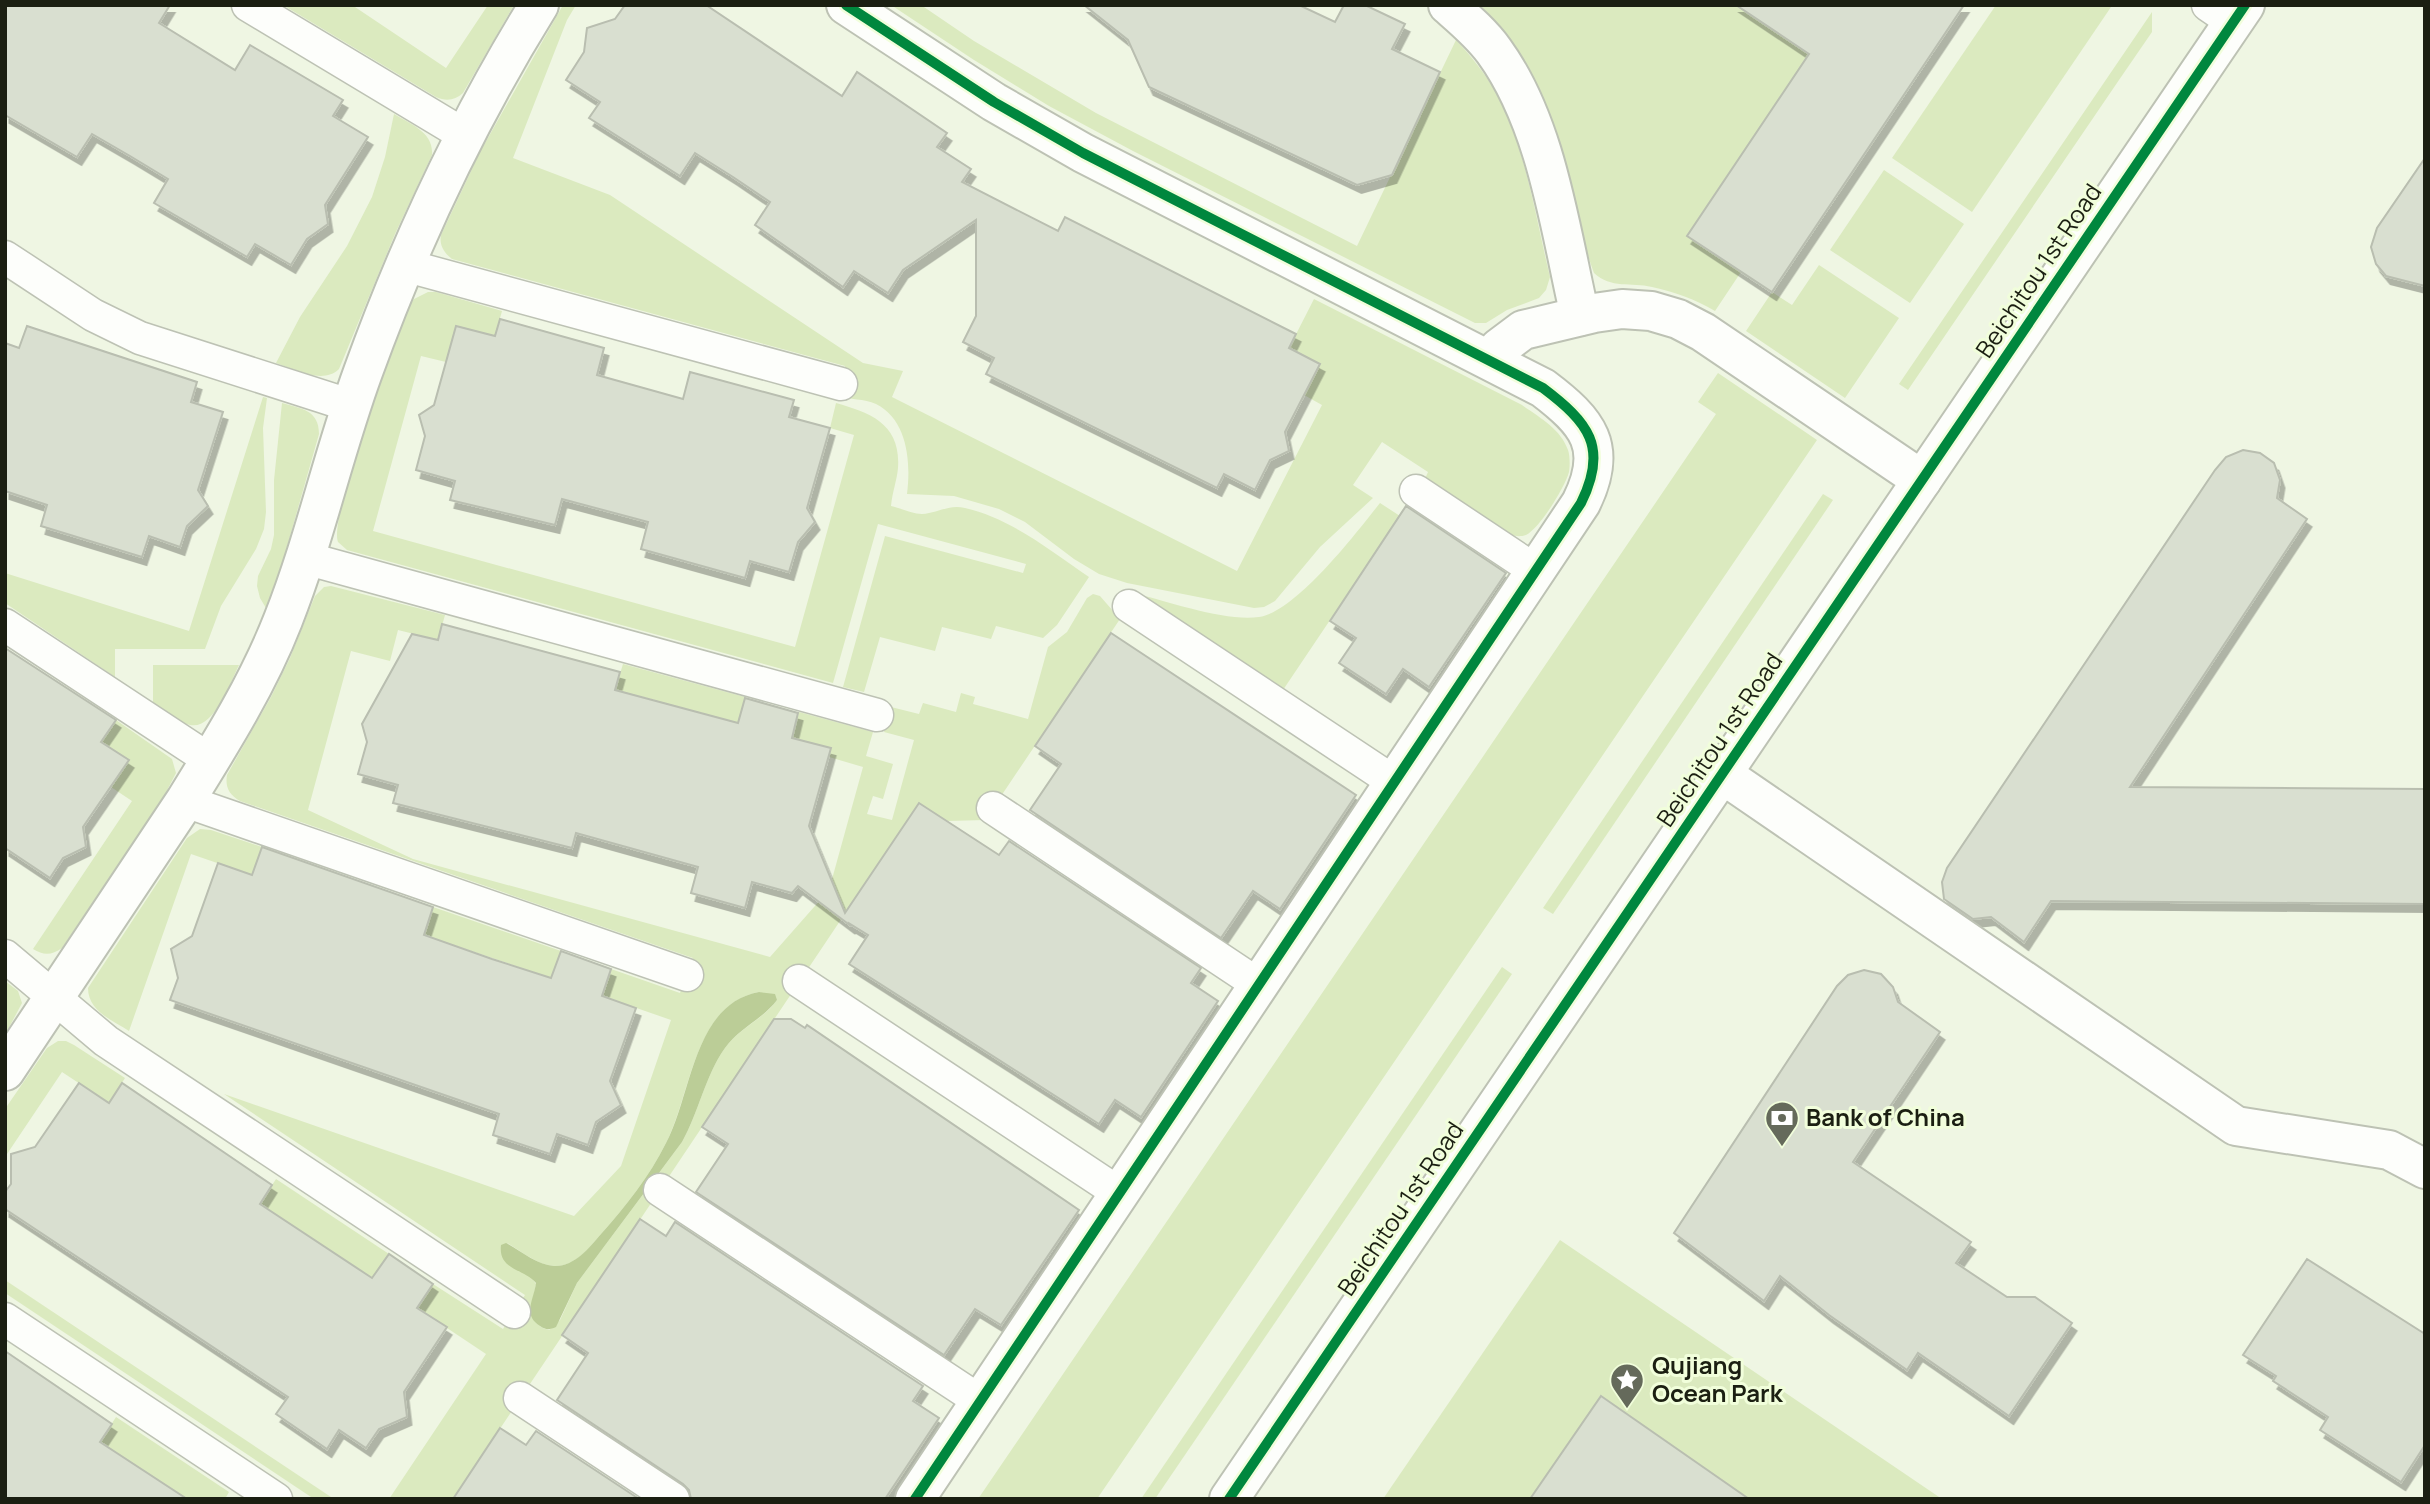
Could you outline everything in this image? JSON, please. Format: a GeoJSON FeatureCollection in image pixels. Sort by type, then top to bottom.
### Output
{"type":"FeatureCollection","features":[{"type":"Feature","properties":{"kind":"street"},"geometry":{"type":"LineString","coordinates":[[5,1072],[185,801],[262,667],[283,621],[305,558],[328,475],[404,265],[466,136],[539,5]]}},
{"type":"Feature","properties":{"kind":"street"},"geometry":{"type":"LineString","coordinates":[[846,5],[984,95],[1083,153],[1543,388],[1580,421],[1591,440],[1595,460],[1592,482],[1581,503],[915,1499]]}},
{"type":"Feature","properties":{"kind":"street"},"geometry":{"type":"LineString","coordinates":[[1448,5],[1493,49],[1525,105],[1546,167],[1580,316]]}},
{"type":"Feature","properties":{"kind":"street","name":"Beichitou 1st Road"},"geometry":{"type":"LineString","coordinates":[[1229,1499],[1922,480],[2229,11]]}},
{"type":"Feature","properties":{"kind":"street"},"geometry":{"type":"LineString","coordinates":[[1491,360],[1499,348],[1523,330],[1622,309],[1651,311],[1678,319],[1703,332],[1922,480]]}},
{"type":"Feature","properties":{"kind":"street"},"geometry":{"type":"LineString","coordinates":[[1722,774],[2236,1126],[2389,1150],[2425,1169]]}},
{"type":"Feature","properties":{"kind":"lane"},"geometry":{"type":"LineString","coordinates":[[248,5],[466,136]]}},
{"type":"Feature","properties":{"kind":"lane"},"geometry":{"type":"LineString","coordinates":[[5,257],[93,315],[139,338],[352,405]]}},
{"type":"Feature","properties":{"kind":"lane"},"geometry":{"type":"LineString","coordinates":[[404,265],[841,384]]}},
{"type":"Feature","properties":{"kind":"lane"},"geometry":{"type":"LineString","coordinates":[[1416,491],[1536,571]]}},
{"type":"Feature","properties":{"kind":"lane"},"geometry":{"type":"LineString","coordinates":[[305,558],[877,715]]}},
{"type":"Feature","properties":{"kind":"lane"},"geometry":{"type":"LineString","coordinates":[[1129,606],[1394,782]]}},
{"type":"Feature","properties":{"kind":"lane"},"geometry":{"type":"LineString","coordinates":[[5,625],[210,760]]}},
{"type":"Feature","properties":{"kind":"lane"},"geometry":{"type":"LineString","coordinates":[[185,801],[687,975]]}},
{"type":"Feature","properties":{"kind":"lane"},"geometry":{"type":"LineString","coordinates":[[993,808],[1259,985]]}},
{"type":"Feature","properties":{"kind":"lane"},"geometry":{"type":"LineString","coordinates":[[5,956],[106,1041],[514,1312]]}},
{"type":"Feature","properties":{"kind":"lane"},"geometry":{"type":"LineString","coordinates":[[799,981],[1119,1193]]}},
{"type":"Feature","properties":{"kind":"lane"},"geometry":{"type":"LineString","coordinates":[[660,1190],[980,1401]]}},
{"type":"Feature","properties":{"kind":"lane"},"geometry":{"type":"LineString","coordinates":[[5,1319],[276,1499]]}},
{"type":"Feature","properties":{"kind":"lane"},"geometry":{"type":"LineString","coordinates":[[520,1398],[673,1499]]}},
{"type":"Feature","properties":{"kind":"shaded area"},"geometry":{"type":"Polygon","coordinates":[[[283,5],[352,5],[446,68],[488,5],[514,5],[463,93],[447,100],[436,97],[283,5]]]}},
{"type":"Feature","properties":{"kind":"shaded area"},"geometry":{"type":"Polygon","coordinates":[[[563,5],[576,5],[567,20],[513,158],[610,195],[863,363],[903,371],[892,397],[1237,571],[1322,405],[1304,395],[1320,364],[1289,348],[1314,299],[1522,405],[1542,419],[1555,430],[1568,450],[1569,472],[1563,487],[1532,531],[1524,536],[1510,535],[1425,479],[1428,472],[1382,442],[1353,485],[1373,498],[1320,547],[1275,601],[1264,607],[1254,608],[1127,583],[1099,574],[1074,559],[1025,522],[999,509],[954,496],[907,494],[907,456],[901,431],[887,411],[876,404],[837,397],[845,366],[452,259],[444,251],[441,235],[480,152],[563,5]]]}},
{"type":"Feature","properties":{"kind":"shaded area"},"geometry":{"type":"Polygon","coordinates":[[[891,5],[921,5],[974,41],[1096,113],[1357,246],[1456,40],[1491,84],[1515,135],[1550,277],[1546,290],[1539,298],[1507,310],[1486,323],[1475,323],[1049,106],[891,5]]]}},
{"type":"Feature","properties":{"kind":"shaded area"},"geometry":{"type":"Polygon","coordinates":[[[1480,5],[1736,5],[1809,54],[1687,235],[1741,272],[1715,311],[1677,294],[1644,286],[1614,283],[1594,273],[1562,153],[1543,100],[1518,51],[1480,5]]]}},
{"type":"Feature","properties":{"kind":"shaded area"},"geometry":{"type":"Polygon","coordinates":[[[1996,5],[2111,7],[1972,212],[1892,158],[1996,5]]]}},
{"type":"Feature","properties":{"kind":"shaded area"},"geometry":{"type":"Polygon","coordinates":[[[2152,12],[2152,32],[1908,390],[1899,384],[2152,12]]]}},
{"type":"Feature","properties":{"kind":"shaded area"},"geometry":{"type":"Polygon","coordinates":[[[394,114],[414,125],[425,135],[432,147],[432,155],[395,234],[339,369],[332,374],[317,376],[276,363],[300,317],[347,246],[372,197],[385,157],[394,114]]]}},
{"type":"Feature","properties":{"kind":"shaded area"},"geometry":{"type":"Polygon","coordinates":[[[1884,170],[1964,224],[1910,303],[1830,250],[1884,170]]]}},
{"type":"Feature","properties":{"kind":"shaded area"},"geometry":{"type":"Polygon","coordinates":[[[1819,265],[1899,318],[1845,398],[1746,331],[1772,292],[1792,305],[1819,265]]]}},
{"type":"Feature","properties":{"kind":"shaded area"},"geometry":{"type":"Polygon","coordinates":[[[428,292],[502,311],[495,336],[456,326],[446,362],[421,356],[373,531],[795,647],[854,435],[830,428],[836,403],[872,416],[889,431],[898,453],[891,506],[918,514],[954,507],[982,513],[1030,536],[1089,577],[1057,625],[1043,638],[996,626],[991,639],[942,627],[935,651],[880,637],[864,692],[843,687],[885,536],[1023,573],[1026,564],[878,524],[833,683],[347,550],[338,542],[338,526],[353,465],[410,304],[428,292]]]}},
{"type":"Feature","properties":{"kind":"shaded area"},"geometry":{"type":"Polygon","coordinates":[[[1718,373],[1817,440],[1097,1499],[978,1499],[1716,414],[1698,402],[1718,373]]]}},
{"type":"Feature","properties":{"kind":"shaded area"},"geometry":{"type":"Polygon","coordinates":[[[263,397],[267,398],[263,428],[266,512],[264,529],[256,549],[221,606],[205,649],[115,649],[115,677],[5,603],[5,573],[189,631],[263,397]]]}},
{"type":"Feature","properties":{"kind":"shaded area"},"geometry":{"type":"Polygon","coordinates":[[[282,403],[313,415],[319,434],[283,561],[266,608],[257,586],[258,576],[271,549],[274,535],[274,480],[282,403]]]}},
{"type":"Feature","properties":{"kind":"shaded area"},"geometry":{"type":"Polygon","coordinates":[[[1823,494],[1833,500],[1553,914],[1543,908],[1823,494]]]}},
{"type":"Feature","properties":{"kind":"shaded area"},"geometry":{"type":"Polygon","coordinates":[[[1380,503],[1400,516],[1283,690],[1137,594],[1231,617],[1259,617],[1274,612],[1325,569],[1380,503]]]}},
{"type":"Feature","properties":{"kind":"shaded area"},"geometry":{"type":"Polygon","coordinates":[[[331,586],[445,615],[438,640],[398,630],[390,661],[351,651],[308,810],[413,859],[770,957],[829,890],[863,767],[829,757],[831,748],[792,738],[799,712],[873,732],[866,756],[893,764],[883,799],[873,796],[867,814],[892,820],[914,740],[884,732],[891,707],[919,714],[923,703],[956,712],[961,693],[975,697],[973,704],[1028,719],[1048,647],[1067,632],[1087,598],[1093,594],[1100,596],[1120,619],[985,820],[947,821],[919,803],[453,1499],[389,1499],[486,1354],[417,1308],[433,1284],[503,1329],[525,1295],[224,1094],[574,1216],[621,1166],[671,1020],[602,996],[611,969],[680,993],[693,958],[240,801],[233,796],[227,787],[227,775],[271,697],[315,596],[324,587],[331,586]],[[759,992],[737,1000],[721,1014],[708,1032],[698,1054],[675,1123],[659,1156],[628,1202],[581,1256],[562,1265],[548,1265],[507,1243],[536,1284],[532,1311],[541,1327],[549,1330],[560,1320],[577,1283],[682,1142],[712,1070],[725,1048],[777,1000],[759,992]]]}},
{"type":"Feature","properties":{"kind":"shaded area"},"geometry":{"type":"Polygon","coordinates":[[[623,664],[745,697],[738,723],[699,712],[695,725],[651,713],[655,700],[615,690],[623,664]]]}},
{"type":"Feature","properties":{"kind":"shaded area"},"geometry":{"type":"Polygon","coordinates":[[[153,665],[239,665],[214,713],[199,725],[190,725],[153,702],[153,665]]]}},
{"type":"Feature","properties":{"kind":"shaded area"},"geometry":{"type":"Polygon","coordinates":[[[116,720],[172,759],[176,773],[162,800],[62,948],[44,954],[33,949],[132,801],[111,787],[128,760],[101,742],[116,720]]]}},
{"type":"Feature","properties":{"kind":"shaded area"},"geometry":{"type":"Polygon","coordinates":[[[200,829],[211,830],[262,847],[252,875],[191,854],[129,1031],[96,1009],[88,988],[187,838],[200,829]]]}},
{"type":"Feature","properties":{"kind":"shaded area"},"geometry":{"type":"Polygon","coordinates":[[[433,907],[561,951],[551,978],[424,935],[433,907]]]}},
{"type":"Feature","properties":{"kind":"shaded area"},"geometry":{"type":"Polygon","coordinates":[[[1502,967],[1512,974],[1155,1499],[1141,1499],[1502,967]]]}},
{"type":"Feature","properties":{"kind":"shaded area"},"geometry":{"type":"Polygon","coordinates":[[[5,981],[18,991],[22,1003],[5,1035],[5,981]]]}},
{"type":"Feature","properties":{"kind":"shaded area"},"geometry":{"type":"Polygon","coordinates":[[[759,992],[775,994],[777,1000],[725,1048],[712,1070],[682,1142],[577,1283],[556,1327],[548,1329],[540,1326],[530,1312],[536,1283],[507,1264],[501,1253],[501,1245],[506,1243],[535,1260],[554,1266],[568,1263],[586,1251],[628,1202],[659,1156],[675,1123],[707,1032],[720,1014],[737,1000],[759,992]]]}},
{"type":"Feature","properties":{"kind":"shaded area"},"geometry":{"type":"Polygon","coordinates":[[[58,1041],[74,1045],[125,1078],[109,1103],[62,1072],[5,1157],[5,1109],[47,1048],[58,1041]]]}},
{"type":"Feature","properties":{"kind":"shaded area"},"geometry":{"type":"Polygon","coordinates":[[[276,1179],[389,1254],[372,1278],[260,1204],[276,1179]]]}},
{"type":"Feature","properties":{"kind":"shaded area","name":"Qujiang Ocean Park"},"geometry":{"type":"Polygon","coordinates":[[[1560,1240],[1942,1499],[1383,1499],[1560,1240]]]}},
{"type":"Feature","properties":{"kind":"shaded area"},"geometry":{"type":"Polygon","coordinates":[[[5,1280],[334,1499],[314,1499],[5,1293],[5,1280]]]}},
{"type":"Feature","properties":{"kind":"shaded area"},"geometry":{"type":"Polygon","coordinates":[[[116,1417],[229,1492],[225,1499],[186,1499],[100,1442],[116,1417]]]}},
{"type":"Feature","properties":{"kind":"building"},"geometry":{"type":"Polygon","coordinates":[[[5,5],[170,5],[159,23],[235,70],[250,45],[343,100],[333,116],[368,137],[325,205],[328,224],[307,239],[291,265],[255,244],[247,257],[154,203],[168,179],[130,156],[92,134],[77,157],[5,115],[5,5]]]}},
{"type":"Feature","properties":{"kind":"building"},"geometry":{"type":"Polygon","coordinates":[[[625,5],[706,5],[842,96],[857,72],[947,133],[937,147],[971,169],[962,182],[1058,231],[1065,217],[1296,334],[1289,348],[1320,364],[1285,432],[1289,451],[1270,460],[1255,490],[1224,474],[1217,488],[986,374],[994,358],[963,342],[976,316],[976,220],[903,270],[888,293],[854,271],[843,287],[755,225],[770,202],[733,177],[695,153],[680,176],[589,118],[600,102],[566,80],[584,52],[587,28],[615,19],[625,5]]]}},
{"type":"Feature","properties":{"kind":"building"},"geometry":{"type":"Polygon","coordinates":[[[1084,5],[1299,5],[1335,22],[1344,5],[1365,5],[1405,24],[1392,49],[1440,72],[1392,175],[1357,185],[1149,87],[1128,40],[1084,5]]]}},
{"type":"Feature","properties":{"kind":"building"},"geometry":{"type":"Polygon","coordinates":[[[1736,5],[1964,5],[1772,292],[1687,236],[1809,54],[1736,5]]]}},
{"type":"Feature","properties":{"kind":"building"},"geometry":{"type":"Polygon","coordinates":[[[2425,158],[2425,286],[2386,276],[2376,264],[2371,247],[2377,228],[2425,158]]]}},
{"type":"Feature","properties":{"kind":"building"},"geometry":{"type":"Polygon","coordinates":[[[500,319],[604,348],[597,375],[683,399],[690,372],[794,400],[789,417],[830,428],[807,508],[815,522],[798,542],[789,572],[750,561],[745,578],[641,549],[648,522],[562,499],[555,525],[450,500],[455,481],[416,470],[425,436],[419,415],[434,405],[456,326],[495,336],[500,319]]]}},
{"type":"Feature","properties":{"kind":"building"},"geometry":{"type":"Polygon","coordinates":[[[27,326],[197,382],[191,402],[223,412],[198,490],[208,506],[187,526],[180,547],[149,536],[142,557],[41,526],[47,505],[5,491],[5,343],[19,348],[27,326]]]}},
{"type":"Feature","properties":{"kind":"building"},"geometry":{"type":"Polygon","coordinates":[[[2243,450],[2260,453],[2274,463],[2280,480],[2277,498],[2307,519],[2130,787],[2425,789],[2425,904],[2051,901],[2024,942],[1991,917],[1973,919],[1944,899],[1942,882],[1947,868],[2215,470],[2226,457],[2243,450]]]}},
{"type":"Feature","properties":{"kind":"building"},"geometry":{"type":"Polygon","coordinates":[[[1406,506],[1506,573],[1429,687],[1403,669],[1386,694],[1339,663],[1356,638],[1330,621],[1406,506]]]}},
{"type":"Feature","properties":{"kind":"building"},"geometry":{"type":"Polygon","coordinates":[[[442,624],[620,672],[615,690],[738,723],[745,698],[798,713],[792,738],[831,748],[809,826],[845,913],[919,803],[999,855],[1009,841],[1201,968],[1191,983],[1218,1001],[1141,1117],[1115,1100],[1099,1124],[849,964],[868,935],[850,924],[851,926],[798,886],[792,893],[752,882],[745,908],[691,893],[698,867],[576,833],[572,848],[393,803],[398,785],[358,774],[367,742],[362,724],[412,634],[438,640],[442,624]]]}},
{"type":"Feature","properties":{"kind":"building"},"geometry":{"type":"Polygon","coordinates":[[[1111,633],[1356,795],[1280,909],[1253,891],[1221,938],[1030,810],[1061,764],[1035,746],[1111,633]]]}},
{"type":"Feature","properties":{"kind":"building"},"geometry":{"type":"Polygon","coordinates":[[[5,648],[116,720],[101,742],[129,760],[83,827],[86,847],[63,858],[50,878],[5,848],[5,648]]]}},
{"type":"Feature","properties":{"kind":"building"},"geometry":{"type":"Polygon","coordinates":[[[262,847],[433,907],[424,935],[492,959],[551,978],[561,951],[611,969],[602,996],[636,1008],[610,1081],[621,1105],[596,1122],[588,1145],[557,1134],[550,1154],[493,1135],[499,1114],[170,1000],[178,978],[171,949],[192,936],[218,863],[252,875],[262,847]]]}},
{"type":"Feature","properties":{"kind":"building"},"geometry":{"type":"Polygon","coordinates":[[[1864,970],[1881,974],[1893,987],[1898,1002],[1940,1032],[1853,1162],[1971,1242],[1956,1263],[2007,1297],[2035,1297],[2072,1323],[2009,1416],[1918,1353],[1907,1370],[1829,1315],[1780,1276],[1764,1301],[1674,1233],[1837,986],[1848,975],[1864,970]]]}},
{"type":"Feature","properties":{"kind":"building"},"geometry":{"type":"Polygon","coordinates":[[[774,1019],[791,1019],[805,1028],[807,1025],[1079,1210],[1001,1325],[975,1309],[944,1355],[696,1192],[728,1144],[702,1127],[774,1019]]]}},
{"type":"Feature","properties":{"kind":"building"},"geometry":{"type":"Polygon","coordinates":[[[79,1083],[109,1103],[122,1083],[272,1185],[260,1204],[372,1278],[389,1254],[433,1284],[417,1308],[447,1327],[404,1392],[407,1417],[379,1429],[366,1448],[339,1430],[327,1449],[276,1414],[288,1397],[5,1209],[5,1192],[11,1184],[11,1154],[35,1147],[79,1083]]]}},
{"type":"Feature","properties":{"kind":"building"},"geometry":{"type":"Polygon","coordinates":[[[640,1219],[666,1236],[675,1222],[923,1386],[913,1401],[939,1418],[885,1499],[691,1499],[689,1490],[683,1484],[557,1400],[588,1353],[562,1335],[640,1219]]]}},
{"type":"Feature","properties":{"kind":"building"},"geometry":{"type":"Polygon","coordinates":[[[2307,1259],[2425,1334],[2425,1445],[2401,1482],[2320,1430],[2328,1417],[2273,1381],[2276,1376],[2243,1355],[2307,1259]]]}},
{"type":"Feature","properties":{"kind":"building"},"geometry":{"type":"Polygon","coordinates":[[[5,1351],[112,1424],[100,1442],[187,1499],[5,1499],[5,1351]]]}},
{"type":"Feature","properties":{"kind":"building"},"geometry":{"type":"Polygon","coordinates":[[[1601,1396],[1749,1499],[1530,1499],[1601,1396]]]}},
{"type":"Feature","properties":{"kind":"building"},"geometry":{"type":"Polygon","coordinates":[[[500,1428],[526,1445],[536,1431],[639,1499],[453,1499],[500,1428]]]}},
{"type":"Feature","properties":{"kind":"cycle path"},"geometry":{"type":"LineString","coordinates":[[846,5],[994,102],[1083,153],[1543,388],[1572,412],[1589,437],[1593,451],[1593,466],[1581,503],[915,1499]]}},
{"type":"Feature","properties":{"kind":"cycle path"},"geometry":{"type":"LineString","coordinates":[[1229,1499],[2245,5]]}},
{"type":"Feature","properties":{"kind":"place","name":"Bank of China"},"geometry":{"type":"Point","coordinates":[1782,1148]}},
{"type":"Feature","properties":{"kind":"place","name":"Qujiang Ocean Park"},"geometry":{"type":"Point","coordinates":[1627,1410]}}]}
